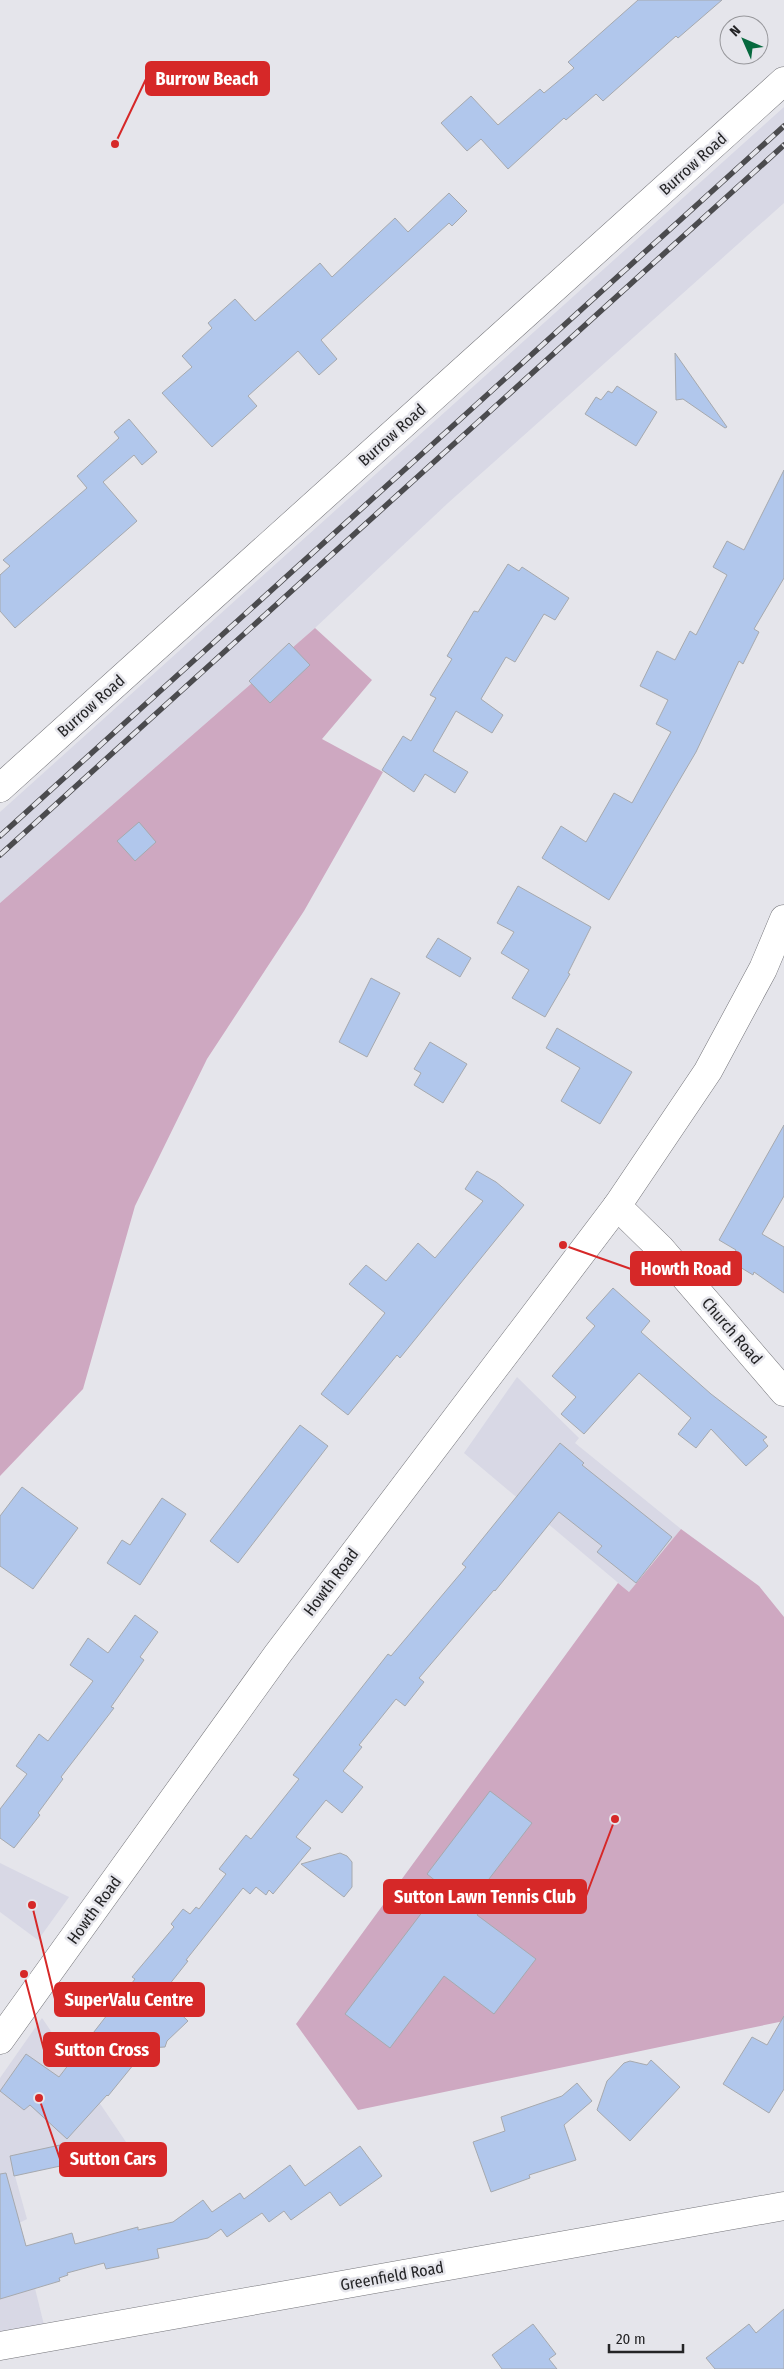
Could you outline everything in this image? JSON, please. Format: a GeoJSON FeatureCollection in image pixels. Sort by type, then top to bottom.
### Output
{"type":"FeatureCollection","features":[{"type":"Feature","properties":{"kind":"main road","name":"Burrow Road"},"geometry":{"type":"LineString","coordinates":[[0,788],[784,82]]}},
{"type":"Feature","properties":{"kind":"main road","name":"Howth Road"},"geometry":{"type":"LineString","coordinates":[[0,2040],[277,1655],[616,1206],[708,1071],[763,969],[784,919]]}},
{"type":"Feature","properties":{"kind":"main road","name":"Church Road"},"geometry":{"type":"LineString","coordinates":[[616,1206],[660,1248],[784,1392]]}},
{"type":"Feature","properties":{"kind":"main road","name":"Greenfield Road"},"geometry":{"type":"LineString","coordinates":[[0,2346],[784,2206]]}},
{"type":"Feature","properties":{"kind":"shaded area"},"geometry":{"type":"Polygon","coordinates":[[[784,107],[784,203],[448,503],[315,628],[0,903],[0,812],[784,107]]]}},
{"type":"Feature","properties":{"kind":"shaded area"},"geometry":{"type":"Polygon","coordinates":[[[315,628],[372,680],[322,739],[383,772],[304,911],[207,1059],[135,1206],[83,1389],[0,1476],[0,903],[315,628]]]}},
{"type":"Feature","properties":{"kind":"shaded area"},"geometry":{"type":"Polygon","coordinates":[[[517,1377],[579,1438],[575,1443],[681,1529],[629,1592],[464,1453],[517,1377]]]}},
{"type":"Feature","properties":{"kind":"shaded area"},"geometry":{"type":"Polygon","coordinates":[[[681,1529],[759,1586],[784,1617],[784,2021],[358,2110],[296,2024],[618,1583],[629,1592],[681,1529]]]}},
{"type":"Feature","properties":{"kind":"shaded area"},"geometry":{"type":"Polygon","coordinates":[[[0,1863],[69,1897],[38,1940],[0,1912],[0,1863]]]}},
{"type":"Feature","properties":{"kind":"shaded area"},"geometry":{"type":"Polygon","coordinates":[[[42,2018],[126,2142],[102,2155],[15,2176],[27,2219],[19,2223],[44,2325],[0,2333],[0,2078],[42,2018]]]}},
{"type":"Feature","properties":{"kind":"building"},"geometry":{"type":"Polygon","coordinates":[[[638,0],[722,0],[678,38],[676,36],[603,101],[596,94],[566,120],[564,118],[508,169],[481,139],[467,151],[441,123],[471,96],[498,125],[540,89],[544,93],[574,68],[568,62],[638,0]]]}},
{"type":"Feature","properties":{"kind":"building"},"geometry":{"type":"Polygon","coordinates":[[[449,193],[467,211],[452,226],[449,223],[321,340],[337,359],[319,375],[298,351],[248,396],[257,406],[212,447],[162,393],[192,367],[182,356],[212,328],[208,323],[235,299],[255,321],[320,263],[332,277],[395,218],[408,232],[449,193]]]}},
{"type":"Feature","properties":{"kind":"building"},"geometry":{"type":"Polygon","coordinates":[[[675,353],[727,427],[725,428],[683,399],[676,400],[675,353]]]}},
{"type":"Feature","properties":{"kind":"building"},"geometry":{"type":"Polygon","coordinates":[[[617,386],[657,412],[636,446],[585,414],[596,397],[601,400],[608,391],[612,393],[617,386]]]}},
{"type":"Feature","properties":{"kind":"building"},"geometry":{"type":"Polygon","coordinates":[[[129,419],[157,452],[142,465],[134,455],[103,482],[137,521],[15,628],[0,611],[0,575],[10,566],[3,560],[87,488],[77,476],[119,438],[114,432],[129,419]]]}},
{"type":"Feature","properties":{"kind":"building"},"geometry":{"type":"Polygon","coordinates":[[[784,470],[784,578],[754,629],[759,632],[743,664],[739,661],[696,752],[609,900],[542,858],[561,826],[586,842],[614,793],[632,803],[671,732],[656,724],[668,700],[640,686],[657,651],[675,660],[690,631],[696,635],[727,575],[713,567],[727,541],[744,550],[784,470]]]}},
{"type":"Feature","properties":{"kind":"building"},"geometry":{"type":"Polygon","coordinates":[[[508,564],[519,571],[522,567],[569,598],[555,620],[544,614],[515,662],[506,657],[481,699],[503,715],[492,733],[456,711],[433,751],[468,772],[455,793],[425,774],[414,792],[382,770],[403,736],[411,741],[436,698],[430,695],[452,659],[447,656],[474,611],[478,612],[508,564]]]}},
{"type":"Feature","properties":{"kind":"building"},"geometry":{"type":"Polygon","coordinates":[[[289,643],[310,665],[270,703],[249,681],[289,643]]]}},
{"type":"Feature","properties":{"kind":"building"},"geometry":{"type":"Polygon","coordinates":[[[139,822],[156,842],[135,861],[117,841],[139,822]]]}},
{"type":"Feature","properties":{"kind":"building"},"geometry":{"type":"Polygon","coordinates":[[[518,886],[591,927],[568,973],[570,974],[545,1017],[512,998],[529,970],[501,953],[514,932],[497,923],[518,886]]]}},
{"type":"Feature","properties":{"kind":"building"},"geometry":{"type":"Polygon","coordinates":[[[438,938],[471,958],[460,977],[426,957],[438,938]]]}},
{"type":"Feature","properties":{"kind":"building"},"geometry":{"type":"Polygon","coordinates":[[[371,978],[400,993],[367,1057],[339,1042],[371,978]]]}},
{"type":"Feature","properties":{"kind":"building"},"geometry":{"type":"Polygon","coordinates":[[[557,1028],[632,1072],[600,1124],[561,1101],[580,1068],[546,1048],[557,1028]]]}},
{"type":"Feature","properties":{"kind":"building"},"geometry":{"type":"Polygon","coordinates":[[[430,1042],[467,1064],[443,1103],[414,1085],[421,1073],[414,1069],[430,1042]]]}},
{"type":"Feature","properties":{"kind":"building"},"geometry":{"type":"Polygon","coordinates":[[[784,1125],[784,1196],[762,1234],[784,1247],[784,1293],[754,1272],[753,1275],[730,1261],[736,1250],[719,1240],[784,1125]]]}},
{"type":"Feature","properties":{"kind":"building"},"geometry":{"type":"Polygon","coordinates":[[[477,1171],[496,1182],[524,1205],[400,1358],[397,1355],[348,1415],[321,1394],[385,1313],[349,1284],[366,1265],[386,1281],[418,1243],[435,1258],[483,1201],[465,1189],[477,1171]]]}},
{"type":"Feature","properties":{"kind":"building"},"geometry":{"type":"Polygon","coordinates":[[[613,1288],[650,1321],[641,1332],[711,1394],[767,1437],[763,1440],[768,1446],[746,1466],[711,1429],[696,1448],[678,1434],[691,1418],[639,1373],[584,1434],[561,1414],[576,1397],[552,1376],[595,1326],[586,1318],[613,1288]]]}},
{"type":"Feature","properties":{"kind":"building"},"geometry":{"type":"Polygon","coordinates":[[[300,1425],[328,1446],[238,1563],[210,1541],[300,1425]]]}},
{"type":"Feature","properties":{"kind":"building"},"geometry":{"type":"Polygon","coordinates":[[[560,1443],[584,1463],[582,1465],[672,1537],[636,1583],[597,1552],[602,1546],[559,1512],[495,1591],[419,1678],[424,1682],[405,1706],[396,1699],[359,1745],[362,1747],[343,1771],[363,1787],[342,1813],[326,1800],[296,1837],[311,1848],[273,1894],[269,1890],[266,1895],[256,1887],[250,1894],[243,1888],[186,1960],[188,1961],[161,1995],[188,2021],[167,2041],[165,2047],[147,2048],[108,2096],[67,2139],[30,2105],[24,2110],[0,2091],[26,2054],[59,2077],[135,1979],[132,1977],[174,1927],[171,1924],[183,1909],[190,1914],[196,1907],[199,1909],[226,1874],[219,1869],[246,1835],[251,1839],[299,1779],[293,1775],[388,1654],[391,1656],[466,1567],[462,1564],[560,1443]]]}},
{"type":"Feature","properties":{"kind":"building"},"geometry":{"type":"Polygon","coordinates":[[[22,1487],[78,1528],[33,1589],[0,1566],[0,1516],[22,1487]]]}},
{"type":"Feature","properties":{"kind":"building"},"geometry":{"type":"Polygon","coordinates":[[[162,1498],[186,1514],[140,1585],[107,1563],[122,1540],[130,1545],[162,1498]]]}},
{"type":"Feature","properties":{"kind":"building"},"geometry":{"type":"Polygon","coordinates":[[[135,1615],[158,1632],[140,1657],[144,1660],[111,1707],[114,1708],[61,1777],[63,1779],[38,1813],[40,1815],[14,1848],[0,1838],[0,1809],[27,1774],[16,1766],[39,1734],[48,1741],[93,1681],[70,1665],[88,1638],[108,1653],[135,1615]]]}},
{"type":"Feature","properties":{"kind":"building"},"geometry":{"type":"Polygon","coordinates":[[[490,1791],[532,1823],[479,1892],[488,1899],[477,1915],[536,1959],[494,2014],[444,1976],[390,2048],[345,2014],[442,1886],[427,1874],[490,1791]]]}},
{"type":"Feature","properties":{"kind":"building"},"geometry":{"type":"Polygon","coordinates":[[[340,1853],[347,1856],[352,1862],[352,1887],[344,1897],[301,1864],[340,1853]]]}},
{"type":"Feature","properties":{"kind":"building"},"geometry":{"type":"Polygon","coordinates":[[[784,2016],[784,2089],[769,2113],[723,2084],[752,2037],[767,2045],[784,2016]]]}},
{"type":"Feature","properties":{"kind":"building"},"geometry":{"type":"Polygon","coordinates":[[[651,2060],[680,2087],[630,2141],[597,2110],[607,2081],[624,2063],[630,2061],[647,2065],[651,2060]]]}},
{"type":"Feature","properties":{"kind":"building"},"geometry":{"type":"Polygon","coordinates":[[[577,2083],[592,2101],[564,2125],[576,2160],[529,2175],[530,2178],[491,2192],[473,2142],[505,2131],[501,2117],[562,2096],[577,2083]]]}},
{"type":"Feature","properties":{"kind":"building"},"geometry":{"type":"Polygon","coordinates":[[[60,2145],[65,2165],[14,2176],[10,2156],[60,2145]]]}},
{"type":"Feature","properties":{"kind":"building"},"geometry":{"type":"Polygon","coordinates":[[[360,2146],[382,2176],[340,2206],[330,2192],[291,2220],[284,2211],[269,2222],[262,2213],[227,2237],[221,2229],[208,2238],[157,2249],[159,2258],[106,2269],[104,2263],[67,2273],[68,2275],[59,2278],[60,2281],[0,2299],[0,2174],[6,2173],[26,2246],[72,2233],[75,2244],[138,2227],[138,2230],[173,2222],[203,2200],[212,2212],[240,2193],[244,2199],[290,2165],[305,2186],[360,2146]]]}},
{"type":"Feature","properties":{"kind":"building"},"geometry":{"type":"Polygon","coordinates":[[[784,2309],[784,2369],[715,2369],[706,2358],[749,2324],[756,2333],[784,2309]]]}},
{"type":"Feature","properties":{"kind":"building"},"geometry":{"type":"Polygon","coordinates":[[[533,2324],[556,2354],[549,2359],[557,2369],[502,2369],[492,2355],[533,2324]]]}},
{"type":"Feature","properties":{"kind":"railway"},"geometry":{"type":"LineString","coordinates":[[0,836],[784,126]]}},
{"type":"Feature","properties":{"kind":"railway"},"geometry":{"type":"LineString","coordinates":[[0,855],[784,145]]}},
{"type":"Feature","properties":{"kind":"place","name":"Burrow Beach"},"geometry":{"type":"Point","coordinates":[115,144]}},
{"type":"Feature","properties":{"kind":"place","name":"Howth Road"},"geometry":{"type":"Point","coordinates":[563,1245]}},
{"type":"Feature","properties":{"kind":"place","name":"Sutton Lawn Tennis Club"},"geometry":{"type":"Point","coordinates":[615,1819]}},
{"type":"Feature","properties":{"kind":"place","name":"SuperValu Centre"},"geometry":{"type":"Point","coordinates":[32,1905]}},
{"type":"Feature","properties":{"kind":"place","name":"Sutton Cross"},"geometry":{"type":"Point","coordinates":[24,1974]}},
{"type":"Feature","properties":{"kind":"place","name":"Sutton Cars"},"geometry":{"type":"Point","coordinates":[39,2098]}}]}
